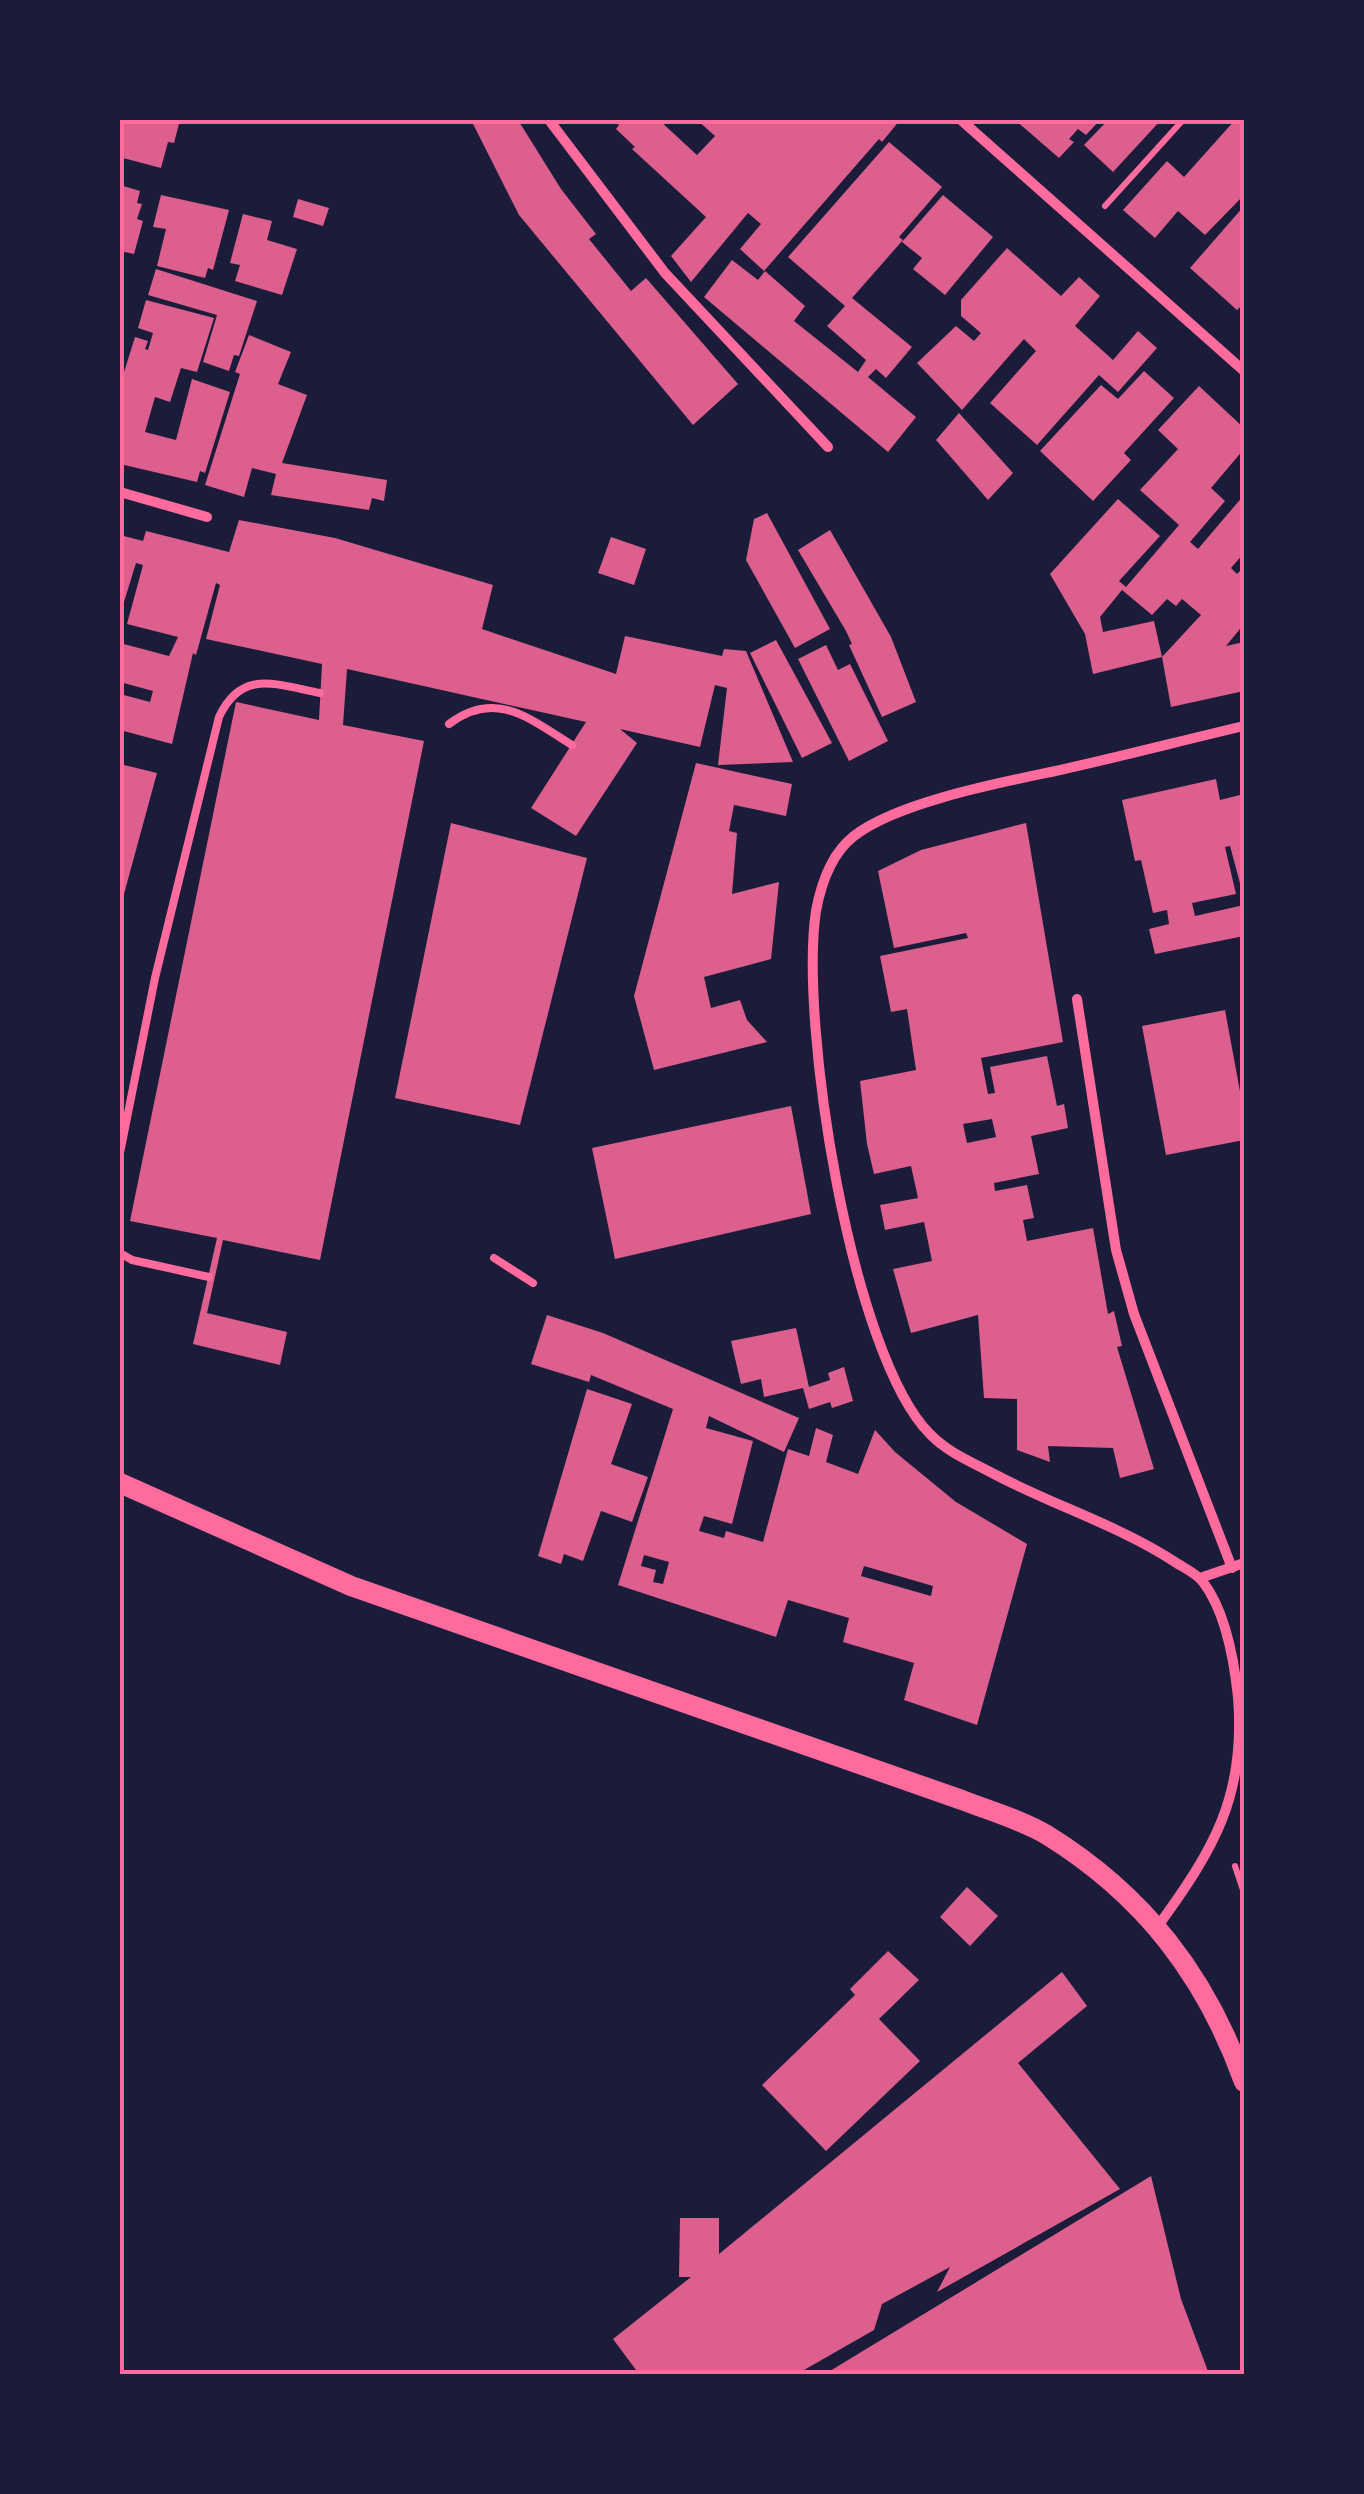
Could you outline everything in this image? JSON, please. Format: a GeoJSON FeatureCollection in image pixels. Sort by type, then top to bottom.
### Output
{"type":"FeatureCollection","features":[{"type":"Feature","properties":{"kind":"main road"},"geometry":{"type":"LineString","coordinates":[[120,1483],[351,1586],[962,1800],[1044,1833],[1107,1877],[1158,1926],[1193,1973],[1232,2049],[1244,2082]]}},
{"type":"Feature","properties":{"kind":"street"},"geometry":{"type":"LineString","coordinates":[[549,120],[666,272],[828,447]]}},
{"type":"Feature","properties":{"kind":"street"},"geometry":{"type":"LineString","coordinates":[[961,120],[1244,371]]}},
{"type":"Feature","properties":{"kind":"street"},"geometry":{"type":"LineString","coordinates":[[120,492],[207,517]]}},
{"type":"Feature","properties":{"kind":"street"},"geometry":{"type":"LineString","coordinates":[[1158,1926],[1199,1869],[1222,1827],[1238,1746],[1239,1715],[1230,1647],[1216,1606],[1200,1578],[1153,1548],[1015,1485],[954,1452],[931,1435],[905,1403],[872,1326],[846,1220],[820,1080],[814,983],[816,912],[825,878],[840,850],[857,833],[913,808],[1006,780],[1244,726]]}},
{"type":"Feature","properties":{"kind":"street"},"geometry":{"type":"LineString","coordinates":[[1076,999],[1116,1250],[1134,1314],[1238,1566],[1200,1578]]}},
{"type":"Feature","properties":{"kind":"lane"},"geometry":{"type":"LineString","coordinates":[[120,1153],[155,978],[219,717],[227,699],[243,687],[262,682],[320,693]]}},
{"type":"Feature","properties":{"kind":"lane"},"geometry":{"type":"LineString","coordinates":[[449,724],[466,711],[486,705],[513,712],[572,744]]}},
{"type":"Feature","properties":{"kind":"lane"},"geometry":{"type":"LineString","coordinates":[[120,1253],[132,1260],[209,1277]]}},
{"type":"Feature","properties":{"kind":"lane"},"geometry":{"type":"LineString","coordinates":[[494,1258],[533,1283]]}},
{"type":"Feature","properties":{"kind":"path"},"geometry":{"type":"LineString","coordinates":[[1084,230],[1183,120]]}},
{"type":"Feature","properties":{"kind":"building"},"geometry":{"type":"Polygon","coordinates":[[[120,120],[180,120],[174,143],[168,142],[161,168],[123,158],[120,166],[120,120]]]}},
{"type":"Feature","properties":{"kind":"building"},"geometry":{"type":"Polygon","coordinates":[[[471,120],[518,120],[561,189],[596,234],[589,239],[631,291],[646,278],[738,384],[693,425],[519,215],[471,120]]]}},
{"type":"Feature","properties":{"kind":"building"},"geometry":{"type":"Polygon","coordinates":[[[615,120],[659,120],[697,155],[715,136],[697,120],[900,120],[764,271],[740,249],[761,224],[748,213],[691,282],[671,256],[706,217],[632,149],[635,147],[616,129],[619,125],[615,120]]]}},
{"type":"Feature","properties":{"kind":"building"},"geometry":{"type":"Polygon","coordinates":[[[1015,120],[1100,120],[1086,135],[1078,129],[1069,139],[1074,142],[1059,158],[1015,120]]]}},
{"type":"Feature","properties":{"kind":"building"},"geometry":{"type":"Polygon","coordinates":[[[1108,120],[1161,120],[1113,172],[1084,145],[1108,120]]]}},
{"type":"Feature","properties":{"kind":"building"},"geometry":{"type":"Polygon","coordinates":[[[1235,120],[1244,120],[1244,195],[1205,235],[1178,211],[1155,238],[1123,210],[1167,161],[1184,177],[1235,120]]]}},
{"type":"Feature","properties":{"kind":"building"},"geometry":{"type":"Polygon","coordinates":[[[889,142],[942,187],[899,237],[903,240],[852,298],[912,347],[886,378],[876,369],[868,377],[916,417],[888,452],[704,297],[732,260],[758,280],[765,271],[805,306],[794,321],[858,372],[866,360],[827,326],[845,306],[788,257],[889,142]]]}},
{"type":"Feature","properties":{"kind":"building"},"geometry":{"type":"Polygon","coordinates":[[[120,185],[140,191],[137,203],[142,204],[137,219],[143,221],[134,254],[120,251],[120,185]]]}},
{"type":"Feature","properties":{"kind":"building"},"geometry":{"type":"Polygon","coordinates":[[[161,195],[229,210],[213,270],[208,268],[205,278],[157,266],[166,229],[153,227],[161,195]]]}},
{"type":"Feature","properties":{"kind":"building"},"geometry":{"type":"Polygon","coordinates":[[[943,195],[993,237],[945,295],[913,269],[922,258],[902,242],[943,195]]]}},
{"type":"Feature","properties":{"kind":"building"},"geometry":{"type":"Polygon","coordinates":[[[298,199],[329,208],[323,226],[293,217],[298,199]]]}},
{"type":"Feature","properties":{"kind":"building"},"geometry":{"type":"Polygon","coordinates":[[[1244,206],[1244,303],[1237,310],[1190,268],[1244,206]]]}},
{"type":"Feature","properties":{"kind":"building"},"geometry":{"type":"Polygon","coordinates":[[[243,214],[272,221],[267,240],[297,249],[282,295],[235,281],[240,265],[230,263],[243,214]]]}},
{"type":"Feature","properties":{"kind":"building"},"geometry":{"type":"Polygon","coordinates":[[[1007,248],[1061,296],[1079,277],[1100,296],[1075,326],[1113,360],[1138,331],[1157,348],[1118,392],[1099,375],[1037,445],[990,403],[1036,351],[1024,339],[962,410],[917,363],[956,326],[974,341],[981,333],[961,316],[961,300],[1007,248]]]}},
{"type":"Feature","properties":{"kind":"building"},"geometry":{"type":"Polygon","coordinates":[[[156,269],[257,301],[239,356],[234,355],[229,371],[203,362],[217,315],[148,295],[156,269]]]}},
{"type":"Feature","properties":{"kind":"building"},"geometry":{"type":"Polygon","coordinates":[[[146,300],[214,318],[197,372],[181,368],[170,402],[155,397],[145,432],[176,440],[192,379],[230,392],[205,473],[200,471],[197,482],[120,464],[120,385],[135,337],[148,341],[148,350],[153,333],[138,328],[146,300]]]}},
{"type":"Feature","properties":{"kind":"building"},"geometry":{"type":"Polygon","coordinates":[[[249,335],[291,352],[278,384],[307,395],[282,463],[387,480],[384,501],[372,498],[369,510],[271,495],[276,474],[252,468],[244,497],[205,485],[240,374],[235,372],[249,335]]]}},
{"type":"Feature","properties":{"kind":"building"},"geometry":{"type":"Polygon","coordinates":[[[1144,371],[1174,398],[1124,453],[1131,460],[1093,501],[1040,451],[1101,385],[1118,399],[1144,371]]]}},
{"type":"Feature","properties":{"kind":"building"},"geometry":{"type":"Polygon","coordinates":[[[1199,386],[1244,428],[1244,449],[1211,488],[1225,501],[1190,542],[1198,549],[1244,495],[1244,553],[1231,568],[1237,574],[1244,567],[1244,624],[1226,646],[1244,642],[1244,691],[1171,707],[1162,657],[1093,674],[1085,634],[1050,574],[1118,499],[1160,536],[1119,581],[1126,587],[1179,525],[1140,490],[1178,449],[1158,430],[1199,386]],[[1122,590],[1100,617],[1103,632],[1154,621],[1162,657],[1201,615],[1182,599],[1176,606],[1167,599],[1152,615],[1122,590]]]}},
{"type":"Feature","properties":{"kind":"building"},"geometry":{"type":"Polygon","coordinates":[[[959,413],[1013,473],[988,500],[936,440],[959,413]]]}},
{"type":"Feature","properties":{"kind":"building"},"geometry":{"type":"Polygon","coordinates":[[[767,513],[830,629],[795,648],[746,560],[754,519],[767,513]]]}},
{"type":"Feature","properties":{"kind":"building"},"geometry":{"type":"Polygon","coordinates":[[[239,520],[335,538],[493,585],[482,629],[616,674],[625,636],[722,656],[724,649],[746,651],[793,762],[718,765],[727,688],[715,685],[700,747],[620,729],[637,743],[576,836],[531,808],[586,722],[347,669],[343,725],[424,741],[320,1260],[223,1240],[207,1313],[287,1332],[280,1365],[193,1344],[217,1238],[130,1221],[236,702],[319,720],[322,664],[206,639],[220,585],[216,583],[196,655],[193,653],[172,744],[120,730],[120,694],[150,702],[153,691],[120,682],[120,643],[169,656],[178,637],[127,624],[143,565],[136,563],[120,615],[120,535],[143,541],[146,531],[229,552],[239,520]]]}},
{"type":"Feature","properties":{"kind":"building"},"geometry":{"type":"Polygon","coordinates":[[[830,530],[891,637],[916,702],[882,717],[846,631],[798,550],[830,530]]]}},
{"type":"Feature","properties":{"kind":"building"},"geometry":{"type":"Polygon","coordinates":[[[611,537],[646,549],[634,585],[598,573],[611,537]]]}},
{"type":"Feature","properties":{"kind":"building"},"geometry":{"type":"Polygon","coordinates":[[[776,640],[832,743],[802,758],[750,653],[776,640]]]}},
{"type":"Feature","properties":{"kind":"building"},"geometry":{"type":"Polygon","coordinates":[[[826,645],[838,670],[850,664],[888,741],[849,761],[798,659],[826,645]]]}},
{"type":"Feature","properties":{"kind":"building"},"geometry":{"type":"Polygon","coordinates":[[[696,763],[792,784],[786,816],[734,805],[729,831],[737,833],[732,894],[779,882],[771,959],[704,977],[711,1008],[740,1000],[747,1020],[767,1042],[654,1070],[634,996],[696,763]]]}},
{"type":"Feature","properties":{"kind":"building"},"geometry":{"type":"Polygon","coordinates":[[[120,764],[157,773],[121,905],[120,905],[120,764]]]}},
{"type":"Feature","properties":{"kind":"building"},"geometry":{"type":"Polygon","coordinates":[[[1216,779],[1220,800],[1244,794],[1244,898],[1230,846],[1225,847],[1236,894],[1192,903],[1195,916],[1244,905],[1244,936],[1155,954],[1149,929],[1169,924],[1167,910],[1153,913],[1141,860],[1135,861],[1122,800],[1216,779]]]}},
{"type":"Feature","properties":{"kind":"building"},"geometry":{"type":"Polygon","coordinates":[[[451,823],[587,858],[520,1125],[395,1098],[451,823]]]}},
{"type":"Feature","properties":{"kind":"building"},"geometry":{"type":"Polygon","coordinates":[[[1026,823],[1063,1042],[981,1058],[988,1094],[995,1093],[990,1067],[1047,1056],[1057,1106],[1064,1104],[1068,1128],[1031,1136],[1039,1174],[994,1183],[995,1191],[1027,1185],[1034,1218],[1023,1220],[1027,1241],[1093,1228],[1108,1314],[1114,1311],[1122,1346],[1117,1347],[1154,1469],[1120,1478],[1113,1448],[1048,1446],[1050,1462],[1017,1450],[1017,1399],[984,1398],[978,1315],[911,1333],[893,1269],[932,1261],[924,1222],[885,1230],[880,1205],[918,1198],[911,1166],[874,1174],[860,1081],[916,1070],[907,1009],[891,1012],[880,956],[968,938],[966,933],[894,948],[878,871],[921,850],[1026,823]],[[992,1119],[963,1124],[967,1143],[996,1137],[992,1119]]]}},
{"type":"Feature","properties":{"kind":"building"},"geometry":{"type":"Polygon","coordinates":[[[1225,1010],[1244,1113],[1244,1140],[1166,1155],[1142,1026],[1225,1010]]]}},
{"type":"Feature","properties":{"kind":"building"},"geometry":{"type":"Polygon","coordinates":[[[791,1106],[811,1214],[615,1259],[592,1148],[791,1106]]]}},
{"type":"Feature","properties":{"kind":"building"},"geometry":{"type":"Polygon","coordinates":[[[547,1315],[603,1333],[799,1418],[784,1452],[709,1416],[706,1428],[753,1441],[732,1524],[704,1516],[699,1531],[724,1538],[726,1531],[763,1542],[788,1449],[809,1456],[816,1428],[833,1435],[826,1462],[858,1474],[875,1430],[895,1452],[956,1502],[1027,1544],[977,1725],[904,1700],[914,1663],[843,1642],[849,1618],[788,1600],[776,1637],[618,1585],[673,1409],[591,1375],[589,1382],[531,1364],[547,1315]],[[644,1555],[641,1566],[656,1570],[653,1582],[663,1584],[669,1562],[644,1555]],[[864,1566],[861,1576],[931,1596],[933,1586],[864,1566]]]}},
{"type":"Feature","properties":{"kind":"building"},"geometry":{"type":"Polygon","coordinates":[[[796,1328],[809,1387],[830,1380],[828,1373],[844,1367],[853,1401],[832,1408],[830,1402],[809,1409],[803,1388],[764,1397],[761,1379],[741,1384],[731,1341],[796,1328]]]}},
{"type":"Feature","properties":{"kind":"building"},"geometry":{"type":"Polygon","coordinates":[[[587,1389],[632,1404],[611,1464],[648,1477],[632,1522],[601,1511],[583,1561],[564,1554],[561,1564],[538,1556],[587,1389]]]}},
{"type":"Feature","properties":{"kind":"building"},"geometry":{"type":"Polygon","coordinates":[[[967,1887],[998,1916],[970,1946],[940,1917],[967,1887]]]}},
{"type":"Feature","properties":{"kind":"building"},"geometry":{"type":"Polygon","coordinates":[[[888,1951],[919,1980],[879,2019],[920,2061],[826,2151],[762,2085],[855,1995],[850,1989],[888,1951]]]}},
{"type":"Feature","properties":{"kind":"building"},"geometry":{"type":"Polygon","coordinates":[[[1062,1972],[1087,2006],[1018,2063],[1120,2189],[937,2292],[950,2267],[882,2304],[874,2330],[797,2374],[639,2374],[613,2339],[691,2277],[679,2277],[680,2218],[719,2218],[719,2254],[1062,1972]]]}},
{"type":"Feature","properties":{"kind":"building"},"geometry":{"type":"Polygon","coordinates":[[[1151,2176],[1181,2299],[1209,2374],[825,2374],[1151,2176]]]}}]}
